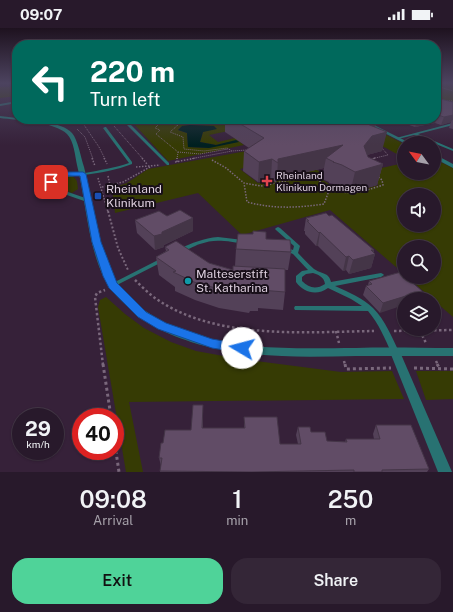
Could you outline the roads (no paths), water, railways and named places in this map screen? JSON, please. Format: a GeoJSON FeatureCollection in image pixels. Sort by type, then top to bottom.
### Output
{"type":"FeatureCollection","features":[{"type":"Feature","properties":{"kind":"street"},"geometry":{"type":"LineString","coordinates":[[0,117],[12,118]]}},
{"type":"Feature","properties":{"kind":"street"},"geometry":{"type":"LineString","coordinates":[[49,124],[59,127],[70,134],[76,148],[102,262],[113,285],[142,314],[162,326],[212,344],[257,350],[298,352],[453,352]]}},
{"type":"Feature","properties":{"kind":"street"},"geometry":{"type":"LineString","coordinates":[[370,124],[397,138]]}},
{"type":"Feature","properties":{"kind":"street"},"geometry":{"type":"LineString","coordinates":[[441,160],[453,166]]}},
{"type":"Feature","properties":{"kind":"street"},"geometry":{"type":"LineString","coordinates":[[395,352],[445,472]]}},
{"type":"Feature","properties":{"kind":"lane"},"geometry":{"type":"LineString","coordinates":[[128,124],[168,164]]}},
{"type":"Feature","properties":{"kind":"lane"},"geometry":{"type":"LineString","coordinates":[[406,136],[453,124]]}},
{"type":"Feature","properties":{"kind":"lane"},"geometry":{"type":"LineString","coordinates":[[88,201],[66,194],[52,186],[51,182],[57,177],[67,174],[83,174],[129,164],[132,162],[105,128]]}},
{"type":"Feature","properties":{"kind":"lane"},"geometry":{"type":"LineString","coordinates":[[414,134],[453,150]]}},
{"type":"Feature","properties":{"kind":"lane"},"geometry":{"type":"LineString","coordinates":[[278,229],[297,246],[295,253]]}},
{"type":"Feature","properties":{"kind":"lane"},"geometry":{"type":"LineString","coordinates":[[174,254],[208,239],[220,238],[247,242]]}},
{"type":"Feature","properties":{"kind":"lane"},"geometry":{"type":"LineString","coordinates":[[278,247],[295,253],[313,271]]}},
{"type":"Feature","properties":{"kind":"lane"},"geometry":{"type":"LineString","coordinates":[[113,285],[166,257]]}},
{"type":"Feature","properties":{"kind":"lane"},"geometry":{"type":"LineString","coordinates":[[328,285],[328,279],[322,274],[313,271],[304,272],[299,276],[298,282],[304,288],[314,291],[323,290],[328,285],[381,275]]}},
{"type":"Feature","properties":{"kind":"lane"},"geometry":{"type":"LineString","coordinates":[[328,285],[358,299],[377,315],[395,352]]}},
{"type":"Feature","properties":{"kind":"lane"},"geometry":{"type":"LineString","coordinates":[[296,308],[370,309]]}},
{"type":"Feature","properties":{"kind":"place","name":"Rheinland Klinikum Dormagen"},"geometry":{"type":"Point","coordinates":[267,181]}},
{"type":"Feature","properties":{"kind":"place","name":"Rheinland Klinikum"},"geometry":{"type":"Point","coordinates":[98,196]}},
{"type":"Feature","properties":{"kind":"place","name":"Malteserstift St. Katharina"},"geometry":{"type":"Point","coordinates":[188,281]}}]}
